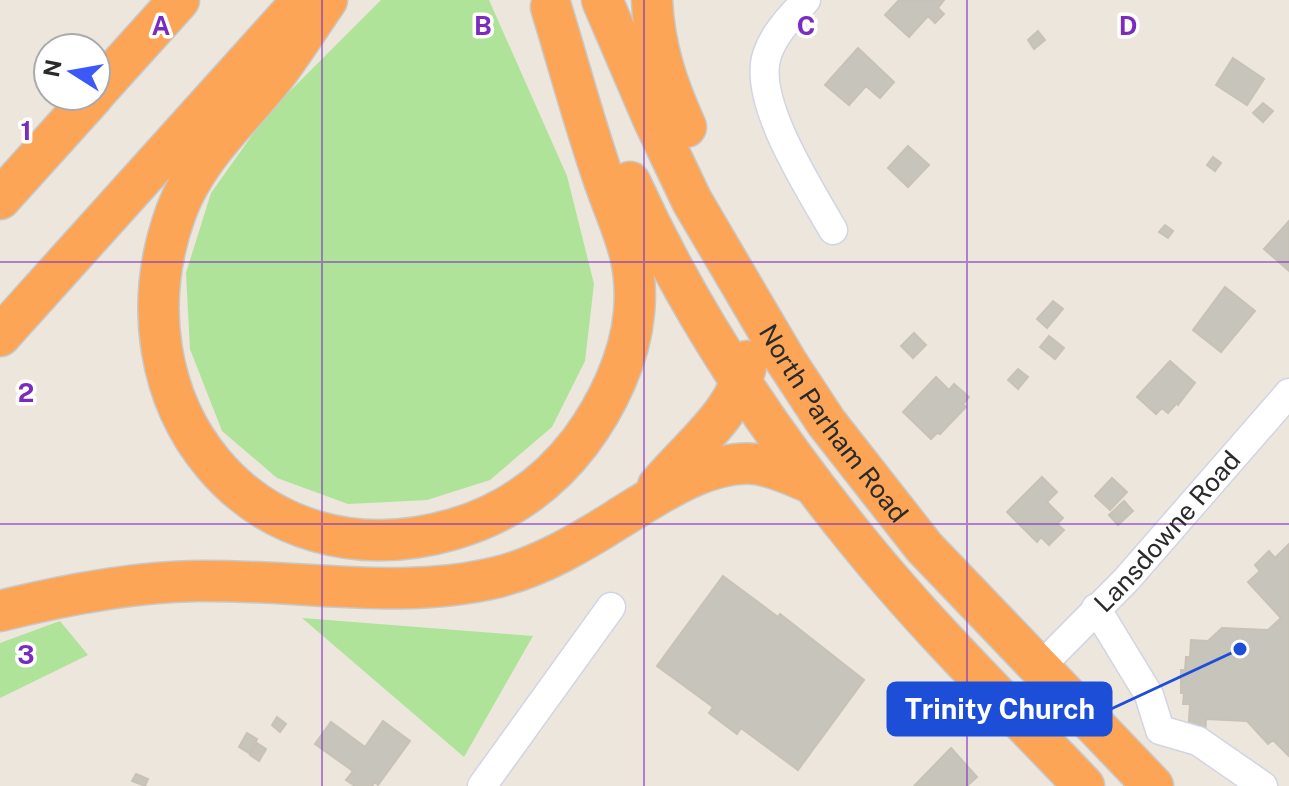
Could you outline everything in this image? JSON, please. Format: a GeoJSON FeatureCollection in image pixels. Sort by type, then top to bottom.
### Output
{"type":"FeatureCollection","features":[{"type":"Feature","properties":{"kind":"highway"},"geometry":{"type":"LineString","coordinates":[[112,74],[179,0]]}},
{"type":"Feature","properties":{"kind":"highway"},"geometry":{"type":"LineString","coordinates":[[0,336],[302,0]]}},
{"type":"Feature","properties":{"kind":"highway"},"geometry":{"type":"LineString","coordinates":[[327,0],[278,71],[223,133],[187,186],[167,243],[159,291],[161,359],[179,412],[194,440],[210,461],[242,492],[302,526],[337,536],[379,540],[436,534],[464,526],[517,502],[541,484],[569,457],[594,423],[628,346],[634,315],[632,261],[626,233],[606,185],[549,4]]}},
{"type":"Feature","properties":{"kind":"highway","name":"North Parham Road"},"geometry":{"type":"LineString","coordinates":[[602,0],[692,201],[812,401],[924,547],[1153,786]]}},
{"type":"Feature","properties":{"kind":"highway"},"geometry":{"type":"LineString","coordinates":[[652,0],[653,29],[659,59],[671,95],[697,152],[788,315],[876,452],[924,547]]}},
{"type":"Feature","properties":{"kind":"highway","name":"North Parham Road"},"geometry":{"type":"LineString","coordinates":[[549,4],[674,270],[742,382],[813,484],[892,582],[1084,786]]}},
{"type":"Feature","properties":{"kind":"highway"},"geometry":{"type":"LineString","coordinates":[[0,199],[78,112]]}},
{"type":"Feature","properties":{"kind":"highway"},"geometry":{"type":"LineString","coordinates":[[645,501],[725,412],[742,382],[749,345],[747,292]]}},
{"type":"Feature","properties":{"kind":"highway"},"geometry":{"type":"LineString","coordinates":[[0,611],[89,591],[197,581],[414,588],[455,586],[502,576],[538,563],[703,471],[736,464],[773,468],[813,484]]}},
{"type":"Feature","properties":{"kind":"street"},"geometry":{"type":"LineString","coordinates":[[806,0],[774,36],[766,58],[764,83],[776,122],[833,230]]}},
{"type":"Feature","properties":{"kind":"street","name":"Lansdowne Road"},"geometry":{"type":"LineString","coordinates":[[1040,667],[1127,579],[1289,393]]}},
{"type":"Feature","properties":{"kind":"street"},"geometry":{"type":"LineString","coordinates":[[482,786],[611,607]]}},
{"type":"Feature","properties":{"kind":"street"},"geometry":{"type":"LineString","coordinates":[[1096,608],[1149,695],[1160,730],[1198,741],[1263,786]]}},
{"type":"Feature","properties":{"kind":"green space"},"geometry":{"type":"Polygon","coordinates":[[[381,0],[489,0],[567,176],[594,284],[585,361],[552,427],[490,480],[427,500],[348,504],[277,478],[222,431],[190,349],[186,273],[211,193],[268,113],[381,0]]]}},
{"type":"Feature","properties":{"kind":"green space"},"geometry":{"type":"Polygon","coordinates":[[[302,618],[533,636],[464,757],[302,618]]]}},
{"type":"Feature","properties":{"kind":"green space"},"geometry":{"type":"Polygon","coordinates":[[[60,621],[88,655],[0,698],[0,643],[60,621]]]}},
{"type":"Feature","properties":{"kind":"building"},"geometry":{"type":"Polygon","coordinates":[[[899,0],[944,0],[938,8],[944,14],[935,23],[928,16],[909,37],[885,15],[899,0]]]}},
{"type":"Feature","properties":{"kind":"building"},"geometry":{"type":"Polygon","coordinates":[[[1038,31],[1045,40],[1034,49],[1028,40],[1038,31]]]}},
{"type":"Feature","properties":{"kind":"building"},"geometry":{"type":"Polygon","coordinates":[[[858,48],[894,82],[880,98],[866,86],[849,105],[825,85],[858,48]]]}},
{"type":"Feature","properties":{"kind":"building"},"geometry":{"type":"Polygon","coordinates":[[[1233,58],[1264,79],[1247,105],[1216,85],[1233,58]]]}},
{"type":"Feature","properties":{"kind":"building"},"geometry":{"type":"Polygon","coordinates":[[[1263,103],[1273,111],[1263,122],[1253,113],[1263,103]]]}},
{"type":"Feature","properties":{"kind":"building"},"geometry":{"type":"Polygon","coordinates":[[[908,146],[929,165],[908,187],[888,168],[908,146]]]}},
{"type":"Feature","properties":{"kind":"building"},"geometry":{"type":"Polygon","coordinates":[[[1213,157],[1221,163],[1215,171],[1207,165],[1213,157]]]}},
{"type":"Feature","properties":{"kind":"building"},"geometry":{"type":"Polygon","coordinates":[[[1289,221],[1289,271],[1264,249],[1289,221]]]}},
{"type":"Feature","properties":{"kind":"building"},"geometry":{"type":"Polygon","coordinates":[[[1165,225],[1173,231],[1168,238],[1159,232],[1165,225]]]}},
{"type":"Feature","properties":{"kind":"building"},"geometry":{"type":"Polygon","coordinates":[[[1225,287],[1255,311],[1221,352],[1193,330],[1225,287]]]}},
{"type":"Feature","properties":{"kind":"building"},"geometry":{"type":"Polygon","coordinates":[[[1053,301],[1063,309],[1047,328],[1037,319],[1053,301]]]}},
{"type":"Feature","properties":{"kind":"building"},"geometry":{"type":"Polygon","coordinates":[[[914,333],[926,345],[913,358],[901,346],[914,333]]]}},
{"type":"Feature","properties":{"kind":"building"},"geometry":{"type":"Polygon","coordinates":[[[1049,336],[1064,348],[1055,359],[1040,347],[1049,336]]]}},
{"type":"Feature","properties":{"kind":"building"},"geometry":{"type":"Polygon","coordinates":[[[1170,361],[1195,383],[1168,413],[1162,408],[1156,414],[1137,397],[1170,361]]]}},
{"type":"Feature","properties":{"kind":"building"},"geometry":{"type":"Polygon","coordinates":[[[1018,369],[1028,377],[1018,389],[1008,380],[1018,369]]]}},
{"type":"Feature","properties":{"kind":"building"},"geometry":{"type":"Polygon","coordinates":[[[936,377],[949,390],[954,384],[969,397],[963,404],[966,407],[931,439],[903,412],[936,377]]]}},
{"type":"Feature","properties":{"kind":"building"},"geometry":{"type":"Polygon","coordinates":[[[1042,477],[1057,492],[1047,502],[1063,518],[1057,524],[1064,530],[1049,545],[1041,537],[1037,542],[1007,512],[1042,477]]]}},
{"type":"Feature","properties":{"kind":"building"},"geometry":{"type":"Polygon","coordinates":[[[1112,478],[1127,492],[1110,510],[1095,496],[1112,478]]]}},
{"type":"Feature","properties":{"kind":"building"},"geometry":{"type":"Polygon","coordinates":[[[1124,501],[1133,511],[1118,525],[1109,515],[1124,501]]]}},
{"type":"Feature","properties":{"kind":"building"},"geometry":{"type":"Polygon","coordinates":[[[1289,544],[1289,756],[1273,740],[1268,744],[1247,721],[1206,719],[1205,737],[1188,736],[1190,704],[1183,704],[1181,670],[1185,670],[1186,657],[1190,657],[1191,640],[1208,641],[1222,628],[1268,630],[1281,618],[1248,582],[1260,571],[1255,565],[1269,551],[1275,558],[1289,544]]]}},
{"type":"Feature","properties":{"kind":"building"},"geometry":{"type":"Polygon","coordinates":[[[723,576],[778,617],[780,614],[864,680],[798,770],[741,728],[737,734],[709,713],[713,707],[657,666],[723,576]]]}},
{"type":"Feature","properties":{"kind":"building"},"geometry":{"type":"Polygon","coordinates":[[[277,717],[286,724],[280,732],[272,725],[277,717]]]}},
{"type":"Feature","properties":{"kind":"building"},"geometry":{"type":"Polygon","coordinates":[[[383,721],[410,741],[378,785],[375,782],[372,786],[355,786],[346,780],[353,771],[315,744],[331,722],[365,747],[383,721]]]}},
{"type":"Feature","properties":{"kind":"building"},"geometry":{"type":"Polygon","coordinates":[[[247,733],[257,739],[249,753],[239,747],[247,733]]]}},
{"type":"Feature","properties":{"kind":"building"},"geometry":{"type":"Polygon","coordinates":[[[257,743],[266,749],[259,761],[250,755],[257,743]]]}},
{"type":"Feature","properties":{"kind":"building"},"geometry":{"type":"Polygon","coordinates":[[[951,748],[977,777],[967,786],[914,786],[951,748]]]}},
{"type":"Feature","properties":{"kind":"building"},"geometry":{"type":"Polygon","coordinates":[[[136,774],[148,779],[145,786],[132,781],[136,774]]]}},
{"type":"Feature","properties":{"kind":"place","name":"Trinity Church"},"geometry":{"type":"Point","coordinates":[1240,649]}}]}
